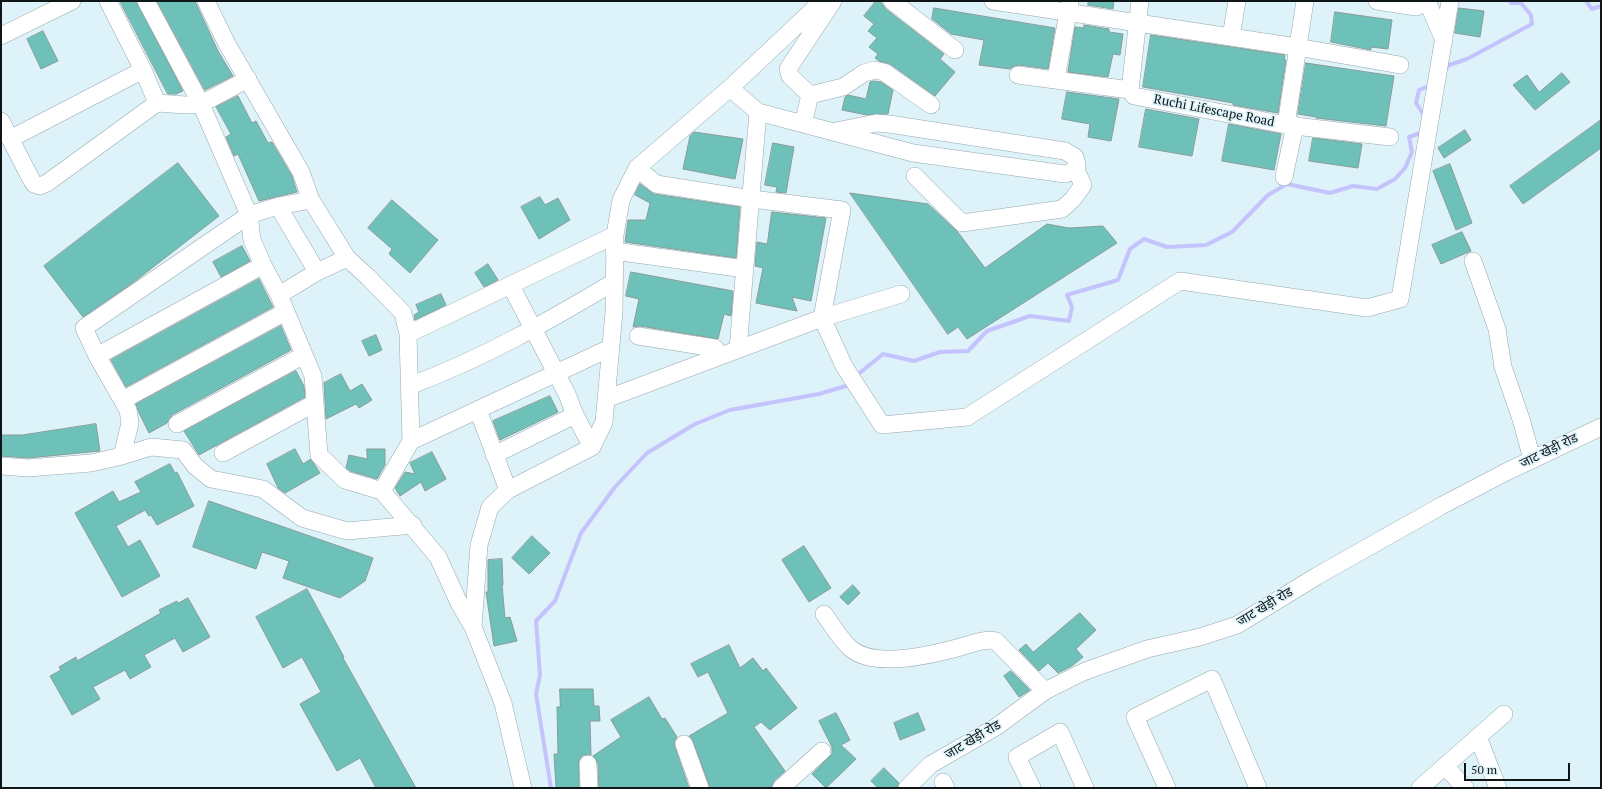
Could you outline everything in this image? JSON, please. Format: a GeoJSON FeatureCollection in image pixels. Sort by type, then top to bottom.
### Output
{"type":"FeatureCollection","features":[{"type":"Feature","properties":{"kind":"street"},"geometry":{"type":"LineString","coordinates":[[1,36],[72,1]]}},
{"type":"Feature","properties":{"kind":"street"},"geometry":{"type":"LineString","coordinates":[[108,1],[143,70],[157,103]]}},
{"type":"Feature","properties":{"kind":"street"},"geometry":{"type":"LineString","coordinates":[[146,1],[201,104],[249,215],[252,240],[279,295],[304,355],[312,376],[319,455],[345,480],[382,491],[413,525],[438,557],[460,605],[473,627],[503,703],[523,788]]}},
{"type":"Feature","properties":{"kind":"street"},"geometry":{"type":"LineString","coordinates":[[206,1],[248,80],[301,172],[311,200],[347,258],[404,313],[408,334],[411,441],[382,491]]}},
{"type":"Feature","properties":{"kind":"street"},"geometry":{"type":"LineString","coordinates":[[473,627],[479,545],[490,507],[508,490],[592,447],[604,422],[614,312],[615,243],[620,200],[637,168],[730,88],[813,10],[819,1]]}},
{"type":"Feature","properties":{"kind":"street"},"geometry":{"type":"LineString","coordinates":[[810,95],[790,76],[788,70],[833,1]]}},
{"type":"Feature","properties":{"kind":"street"},"geometry":{"type":"LineString","coordinates":[[892,1],[955,50]]}},
{"type":"Feature","properties":{"kind":"street"},"geometry":{"type":"LineString","coordinates":[[993,1],[1069,7],[1137,23],[1297,47],[1400,65]]}},
{"type":"Feature","properties":{"kind":"street"},"geometry":{"type":"LineString","coordinates":[[1130,90],[1140,1]]}},
{"type":"Feature","properties":{"kind":"street"},"geometry":{"type":"LineString","coordinates":[[1231,37],[1237,1]]}},
{"type":"Feature","properties":{"kind":"street"},"geometry":{"type":"LineString","coordinates":[[1284,178],[1297,47],[1305,1]]}},
{"type":"Feature","properties":{"kind":"street"},"geometry":{"type":"LineString","coordinates":[[1376,1],[1416,7],[1427,1],[1444,41]]}},
{"type":"Feature","properties":{"kind":"street"},"geometry":{"type":"LineString","coordinates":[[637,168],[656,184],[752,199],[842,210],[822,318],[844,366],[882,425],[967,417],[1180,281],[1367,308],[1400,299],[1433,111],[1450,1]]}},
{"type":"Feature","properties":{"kind":"street"},"geometry":{"type":"LineString","coordinates":[[1056,79],[1069,7]]}},
{"type":"Feature","properties":{"kind":"street"},"geometry":{"type":"LineString","coordinates":[[10,139],[143,70]]}},
{"type":"Feature","properties":{"kind":"street"},"geometry":{"type":"LineString","coordinates":[[810,95],[843,87],[864,73],[874,70],[884,72],[931,105]]}},
{"type":"Feature","properties":{"kind":"street","name":"Ruchi Lifescape Road"},"geometry":{"type":"LineString","coordinates":[[1018,75],[1130,90],[1134,96],[1290,125],[1390,136]]}},
{"type":"Feature","properties":{"kind":"street"},"geometry":{"type":"LineString","coordinates":[[1,121],[30,178],[34,184],[40,186],[47,183],[157,103],[201,104],[248,80]]}},
{"type":"Feature","properties":{"kind":"street"},"geometry":{"type":"LineString","coordinates":[[730,88],[758,112],[914,153],[1065,174],[1076,170]]}},
{"type":"Feature","properties":{"kind":"street"},"geometry":{"type":"LineString","coordinates":[[803,124],[810,95]]}},
{"type":"Feature","properties":{"kind":"street"},"geometry":{"type":"LineString","coordinates":[[738,349],[752,199],[758,112]]}},
{"type":"Feature","properties":{"kind":"street"},"geometry":{"type":"LineString","coordinates":[[832,132],[876,123],[889,124],[1065,151],[1075,157],[1077,165],[1076,170],[1083,185],[1073,199],[1062,210],[962,223],[915,176]]}},
{"type":"Feature","properties":{"kind":"street"},"geometry":{"type":"LineString","coordinates":[[122,456],[130,423],[128,410],[97,356],[84,328],[249,215],[278,206],[311,200]]}},
{"type":"Feature","properties":{"kind":"street"},"geometry":{"type":"LineString","coordinates":[[278,206],[316,272]]}},
{"type":"Feature","properties":{"kind":"street"},"geometry":{"type":"LineString","coordinates":[[408,334],[511,286],[615,243],[745,269]]}},
{"type":"Feature","properties":{"kind":"street"},"geometry":{"type":"LineString","coordinates":[[279,295],[316,272],[347,258]]}},
{"type":"Feature","properties":{"kind":"street"},"geometry":{"type":"LineString","coordinates":[[1473,261],[1497,329],[1503,367],[1521,419],[1532,459]]}},
{"type":"Feature","properties":{"kind":"street"},"geometry":{"type":"LineString","coordinates":[[97,356],[263,265]]}},
{"type":"Feature","properties":{"kind":"street"},"geometry":{"type":"LineString","coordinates":[[409,386],[452,370],[534,330],[614,282]]}},
{"type":"Feature","properties":{"kind":"street"},"geometry":{"type":"LineString","coordinates":[[511,286],[567,394],[575,415],[592,447]]}},
{"type":"Feature","properties":{"kind":"street"},"geometry":{"type":"LineString","coordinates":[[606,399],[710,355],[738,349],[822,318],[901,294]]}},
{"type":"Feature","properties":{"kind":"street"},"geometry":{"type":"LineString","coordinates":[[123,400],[286,312]]}},
{"type":"Feature","properties":{"kind":"street"},"geometry":{"type":"LineString","coordinates":[[638,336],[691,345],[710,355]]}},
{"type":"Feature","properties":{"kind":"street"},"geometry":{"type":"LineString","coordinates":[[411,441],[610,348]]}},
{"type":"Feature","properties":{"kind":"street"},"geometry":{"type":"LineString","coordinates":[[177,424],[304,355]]}},
{"type":"Feature","properties":{"kind":"street"},"geometry":{"type":"LineString","coordinates":[[222,453],[315,403]]}},
{"type":"Feature","properties":{"kind":"street"},"geometry":{"type":"LineString","coordinates":[[478,410],[508,490]]}},
{"type":"Feature","properties":{"kind":"street"},"geometry":{"type":"LineString","coordinates":[[494,455],[575,415]]}},
{"type":"Feature","properties":{"kind":"street","name":"जाट खेड़ी रोड"},"geometry":{"type":"LineString","coordinates":[[908,788],[930,765],[996,727],[1045,691],[1083,672],[1147,649],[1200,637],[1236,625],[1331,568],[1441,506],[1532,459],[1601,427]]}},
{"type":"Feature","properties":{"kind":"street"},"geometry":{"type":"LineString","coordinates":[[1,466],[28,468],[91,463],[122,456],[151,447],[183,450],[195,466],[211,478],[263,489],[302,518],[347,531],[413,525]]}},
{"type":"Feature","properties":{"kind":"street"},"geometry":{"type":"LineString","coordinates":[[824,614],[851,649],[864,655],[889,660],[939,653],[984,641],[996,641],[1045,691]]}},
{"type":"Feature","properties":{"kind":"street"},"geometry":{"type":"LineString","coordinates":[[1167,788],[1135,716],[1212,679],[1258,788]]}},
{"type":"Feature","properties":{"kind":"street"},"geometry":{"type":"LineString","coordinates":[[1420,788],[1504,714]]}},
{"type":"Feature","properties":{"kind":"street"},"geometry":{"type":"LineString","coordinates":[[1032,788],[1017,757],[1060,732],[1085,788]]}},
{"type":"Feature","properties":{"kind":"street"},"geometry":{"type":"LineString","coordinates":[[1478,737],[1498,788]]}},
{"type":"Feature","properties":{"kind":"street"},"geometry":{"type":"LineString","coordinates":[[684,744],[700,788]]}},
{"type":"Feature","properties":{"kind":"street"},"geometry":{"type":"LineString","coordinates":[[781,788],[822,751]]}},
{"type":"Feature","properties":{"kind":"street"},"geometry":{"type":"LineString","coordinates":[[588,764],[589,788]]}},
{"type":"Feature","properties":{"kind":"street"},"geometry":{"type":"LineString","coordinates":[[1445,766],[1466,788]]}},
{"type":"Feature","properties":{"kind":"building"},"geometry":{"type":"Polygon","coordinates":[[[120,1],[136,1],[183,91],[176,94],[168,94],[120,1]]]}},
{"type":"Feature","properties":{"kind":"building"},"geometry":{"type":"Polygon","coordinates":[[[157,1],[195,1],[218,51],[233,76],[205,90],[157,1]]]}},
{"type":"Feature","properties":{"kind":"building"},"geometry":{"type":"Polygon","coordinates":[[[876,1],[880,1],[886,9],[944,54],[940,59],[955,72],[935,96],[890,64],[879,61],[875,58],[878,54],[869,47],[877,38],[868,31],[874,24],[864,16],[876,1]]]}},
{"type":"Feature","properties":{"kind":"building"},"geometry":{"type":"Polygon","coordinates":[[[1089,1],[1114,1],[1113,9],[1088,5],[1089,1]]]}},
{"type":"Feature","properties":{"kind":"building"},"geometry":{"type":"Polygon","coordinates":[[[934,8],[1055,28],[1048,69],[1019,65],[1010,69],[979,65],[984,40],[951,34],[932,19],[934,8]]]}},
{"type":"Feature","properties":{"kind":"building"},"geometry":{"type":"Polygon","coordinates":[[[1459,8],[1484,11],[1480,37],[1455,33],[1459,8]]]}},
{"type":"Feature","properties":{"kind":"building"},"geometry":{"type":"Polygon","coordinates":[[[1335,12],[1392,20],[1388,49],[1371,47],[1371,50],[1331,42],[1335,12]]]}},
{"type":"Feature","properties":{"kind":"building"},"geometry":{"type":"Polygon","coordinates":[[[1084,25],[1109,29],[1109,32],[1123,34],[1120,55],[1113,54],[1108,77],[1068,72],[1075,27],[1084,28],[1084,25]]]}},
{"type":"Feature","properties":{"kind":"building"},"geometry":{"type":"Polygon","coordinates":[[[43,31],[58,61],[41,69],[27,39],[43,31]]]}},
{"type":"Feature","properties":{"kind":"building"},"geometry":{"type":"Polygon","coordinates":[[[1151,35],[1285,55],[1284,60],[1286,60],[1278,113],[1233,105],[1233,103],[1143,87],[1151,35]]]}},
{"type":"Feature","properties":{"kind":"building"},"geometry":{"type":"Polygon","coordinates":[[[1306,63],[1394,76],[1386,126],[1316,118],[1298,114],[1306,63]]]}},
{"type":"Feature","properties":{"kind":"building"},"geometry":{"type":"Polygon","coordinates":[[[1562,73],[1570,82],[1535,110],[1513,85],[1527,75],[1539,92],[1562,73]]]}},
{"type":"Feature","properties":{"kind":"building"},"geometry":{"type":"Polygon","coordinates":[[[870,82],[881,82],[893,90],[888,114],[867,115],[842,110],[845,97],[848,95],[866,99],[870,82]]]}},
{"type":"Feature","properties":{"kind":"building"},"geometry":{"type":"Polygon","coordinates":[[[1067,92],[1119,99],[1111,141],[1088,137],[1090,124],[1062,119],[1067,92]]]}},
{"type":"Feature","properties":{"kind":"building"},"geometry":{"type":"Polygon","coordinates":[[[238,96],[252,123],[256,121],[268,143],[272,142],[292,176],[297,192],[259,201],[238,154],[234,156],[226,137],[231,134],[216,107],[238,96]]]}},
{"type":"Feature","properties":{"kind":"building"},"geometry":{"type":"Polygon","coordinates":[[[1146,109],[1199,119],[1192,156],[1139,147],[1146,109]]]}},
{"type":"Feature","properties":{"kind":"building"},"geometry":{"type":"Polygon","coordinates":[[[1601,120],[1601,148],[1523,204],[1510,186],[1601,120]]]}},
{"type":"Feature","properties":{"kind":"building"},"geometry":{"type":"Polygon","coordinates":[[[1229,124],[1281,134],[1274,170],[1222,161],[1229,124]]]}},
{"type":"Feature","properties":{"kind":"building"},"geometry":{"type":"Polygon","coordinates":[[[1465,130],[1471,140],[1444,158],[1438,148],[1465,130]]]}},
{"type":"Feature","properties":{"kind":"building"},"geometry":{"type":"Polygon","coordinates":[[[694,132],[743,139],[735,179],[683,169],[690,136],[694,132]]]}},
{"type":"Feature","properties":{"kind":"building"},"geometry":{"type":"Polygon","coordinates":[[[1313,138],[1362,144],[1358,168],[1309,161],[1313,138]]]}},
{"type":"Feature","properties":{"kind":"building"},"geometry":{"type":"Polygon","coordinates":[[[773,143],[794,147],[786,193],[776,192],[777,187],[765,185],[773,143]]]}},
{"type":"Feature","properties":{"kind":"building"},"geometry":{"type":"Polygon","coordinates":[[[178,163],[219,216],[134,282],[83,317],[44,266],[178,163]]]}},
{"type":"Feature","properties":{"kind":"building"},"geometry":{"type":"Polygon","coordinates":[[[1450,164],[1472,223],[1456,230],[1433,171],[1450,164]]]}},
{"type":"Feature","properties":{"kind":"building"},"geometry":{"type":"Polygon","coordinates":[[[640,184],[654,194],[740,207],[736,258],[625,242],[628,220],[646,220],[650,203],[635,195],[640,184]]]}},
{"type":"Feature","properties":{"kind":"building"},"geometry":{"type":"Polygon","coordinates":[[[850,193],[928,204],[957,231],[985,268],[1047,224],[1069,228],[1103,226],[1117,243],[967,339],[958,327],[948,334],[850,193]]]}},
{"type":"Feature","properties":{"kind":"building"},"geometry":{"type":"Polygon","coordinates":[[[540,197],[545,205],[558,198],[570,220],[539,239],[521,207],[540,197]]]}},
{"type":"Feature","properties":{"kind":"building"},"geometry":{"type":"Polygon","coordinates":[[[392,200],[438,240],[410,273],[389,254],[392,249],[368,228],[392,200]]]}},
{"type":"Feature","properties":{"kind":"building"},"geometry":{"type":"Polygon","coordinates":[[[772,212],[826,218],[811,301],[792,297],[797,311],[756,303],[763,268],[755,266],[757,242],[767,244],[772,212]]]}},
{"type":"Feature","properties":{"kind":"building"},"geometry":{"type":"Polygon","coordinates":[[[1462,232],[1471,251],[1441,264],[1432,245],[1462,232]]]}},
{"type":"Feature","properties":{"kind":"building"},"geometry":{"type":"Polygon","coordinates":[[[242,246],[250,261],[221,277],[213,262],[242,246]]]}},
{"type":"Feature","properties":{"kind":"building"},"geometry":{"type":"Polygon","coordinates":[[[488,264],[498,280],[484,287],[475,273],[488,264]]]}},
{"type":"Feature","properties":{"kind":"building"},"geometry":{"type":"Polygon","coordinates":[[[631,272],[733,291],[731,316],[724,314],[718,339],[640,326],[633,327],[639,299],[626,296],[631,272]]]}},
{"type":"Feature","properties":{"kind":"building"},"geometry":{"type":"Polygon","coordinates":[[[259,279],[273,307],[126,387],[111,360],[259,279]]]}},
{"type":"Feature","properties":{"kind":"building"},"geometry":{"type":"Polygon","coordinates":[[[441,294],[446,305],[415,320],[414,315],[419,312],[416,305],[441,294]]]}},
{"type":"Feature","properties":{"kind":"building"},"geometry":{"type":"Polygon","coordinates":[[[281,326],[291,350],[172,415],[167,423],[149,433],[136,404],[281,326]]]}},
{"type":"Feature","properties":{"kind":"building"},"geometry":{"type":"Polygon","coordinates":[[[376,335],[382,350],[369,356],[362,341],[376,335]]]}},
{"type":"Feature","properties":{"kind":"building"},"geometry":{"type":"Polygon","coordinates":[[[296,371],[304,386],[305,397],[199,455],[184,431],[296,371]]]}},
{"type":"Feature","properties":{"kind":"building"},"geometry":{"type":"Polygon","coordinates":[[[341,374],[350,391],[362,384],[372,400],[359,408],[356,404],[326,419],[324,383],[341,374]]]}},
{"type":"Feature","properties":{"kind":"building"},"geometry":{"type":"Polygon","coordinates":[[[550,396],[558,412],[500,440],[493,421],[550,396]]]}},
{"type":"Feature","properties":{"kind":"building"},"geometry":{"type":"Polygon","coordinates":[[[96,424],[100,451],[28,458],[1,456],[1,435],[22,435],[96,424]]]}},
{"type":"Feature","properties":{"kind":"building"},"geometry":{"type":"Polygon","coordinates":[[[295,449],[303,464],[311,459],[320,473],[285,493],[278,488],[267,464],[295,449]]]}},
{"type":"Feature","properties":{"kind":"building"},"geometry":{"type":"Polygon","coordinates":[[[367,449],[385,449],[385,465],[377,479],[350,471],[346,468],[349,455],[367,459],[367,449]]]}},
{"type":"Feature","properties":{"kind":"building"},"geometry":{"type":"Polygon","coordinates":[[[432,452],[446,479],[425,491],[421,482],[400,496],[395,488],[405,472],[415,474],[410,463],[432,452]]]}},
{"type":"Feature","properties":{"kind":"building"},"geometry":{"type":"Polygon","coordinates":[[[170,464],[175,473],[177,472],[194,506],[157,525],[151,515],[149,516],[145,510],[116,526],[128,547],[140,540],[160,576],[122,597],[75,513],[113,491],[119,502],[141,492],[135,482],[170,464]]]}},
{"type":"Feature","properties":{"kind":"building"},"geometry":{"type":"Polygon","coordinates":[[[209,501],[373,558],[365,581],[340,598],[283,578],[289,561],[262,552],[256,569],[193,547],[209,501]]]}},
{"type":"Feature","properties":{"kind":"building"},"geometry":{"type":"Polygon","coordinates":[[[532,536],[550,553],[529,574],[512,558],[532,536]]]}},
{"type":"Feature","properties":{"kind":"building"},"geometry":{"type":"Polygon","coordinates":[[[804,546],[831,588],[809,602],[782,560],[804,546]]]}},
{"type":"Feature","properties":{"kind":"building"},"geometry":{"type":"Polygon","coordinates":[[[502,559],[502,585],[505,618],[510,617],[517,641],[494,646],[486,592],[488,592],[488,560],[502,559]]]}},
{"type":"Feature","properties":{"kind":"building"},"geometry":{"type":"Polygon","coordinates":[[[853,585],[860,593],[848,605],[840,597],[853,585]]]}},
{"type":"Feature","properties":{"kind":"building"},"geometry":{"type":"Polygon","coordinates":[[[307,589],[344,657],[343,658],[416,788],[376,788],[360,758],[337,771],[300,704],[321,692],[302,657],[283,668],[256,617],[307,589]]]}},
{"type":"Feature","properties":{"kind":"building"},"geometry":{"type":"Polygon","coordinates":[[[188,598],[210,637],[183,652],[175,638],[144,655],[151,667],[130,679],[125,670],[93,687],[100,699],[72,715],[50,676],[61,670],[59,667],[76,657],[77,661],[161,613],[159,610],[177,601],[178,603],[188,598]]]}},
{"type":"Feature","properties":{"kind":"building"},"geometry":{"type":"Polygon","coordinates":[[[1080,613],[1096,630],[1076,649],[1083,657],[1072,666],[1058,673],[1048,663],[1039,671],[1019,650],[1026,644],[1033,652],[1080,613]]]}},
{"type":"Feature","properties":{"kind":"building"},"geometry":{"type":"Polygon","coordinates":[[[729,645],[740,668],[753,658],[763,671],[766,668],[797,708],[770,730],[761,722],[754,727],[785,771],[774,781],[771,788],[710,788],[693,741],[689,736],[728,713],[708,672],[698,677],[691,664],[729,645]]]}},
{"type":"Feature","properties":{"kind":"building"},"geometry":{"type":"Polygon","coordinates":[[[1011,671],[1030,690],[1019,697],[1004,676],[1011,671]]]}},
{"type":"Feature","properties":{"kind":"building"},"geometry":{"type":"Polygon","coordinates":[[[560,689],[593,689],[594,706],[599,706],[600,721],[590,721],[591,755],[583,755],[579,760],[579,788],[556,788],[554,754],[558,754],[557,707],[560,707],[560,689]]]}},
{"type":"Feature","properties":{"kind":"building"},"geometry":{"type":"Polygon","coordinates":[[[649,697],[662,719],[665,718],[677,737],[674,742],[675,747],[689,788],[599,788],[598,764],[593,756],[621,737],[611,720],[649,697]]]}},
{"type":"Feature","properties":{"kind":"building"},"geometry":{"type":"Polygon","coordinates":[[[836,713],[850,740],[841,745],[856,759],[826,788],[812,774],[832,754],[832,747],[819,721],[836,713]]]}},
{"type":"Feature","properties":{"kind":"building"},"geometry":{"type":"Polygon","coordinates":[[[918,713],[925,730],[900,740],[894,723],[918,713]]]}},
{"type":"Feature","properties":{"kind":"building"},"geometry":{"type":"Polygon","coordinates":[[[884,768],[899,783],[897,788],[878,788],[871,781],[884,768]]]}},
{"type":"Feature","properties":{"kind":"waterway"},"geometry":{"type":"LineString","coordinates":[[1445,70],[1449,65],[1467,59],[1532,24],[1531,15],[1521,3],[1511,3],[1510,1]]}},
{"type":"Feature","properties":{"kind":"waterway"},"geometry":{"type":"LineString","coordinates":[[1586,1],[1592,9],[1601,6]]}},
{"type":"Feature","properties":{"kind":"waterway"},"geometry":{"type":"LineString","coordinates":[[1425,117],[1416,103],[1419,90],[1432,85]]}},
{"type":"Feature","properties":{"kind":"waterway"},"geometry":{"type":"LineString","coordinates":[[856,376],[883,354],[914,361],[940,352],[968,351],[987,331],[1030,316],[1069,321],[1072,307],[1067,295],[1118,280],[1130,249],[1144,239],[1167,247],[1206,245],[1232,232],[1268,195],[1287,184],[1330,193],[1353,186],[1377,189],[1395,179],[1405,168],[1412,152],[1409,137],[1423,132]]}},
{"type":"Feature","properties":{"kind":"waterway"},"geometry":{"type":"LineString","coordinates":[[551,788],[536,694],[540,675],[536,621],[555,601],[581,533],[615,487],[647,453],[695,424],[730,410],[819,394],[846,386],[850,382]]}}]}
